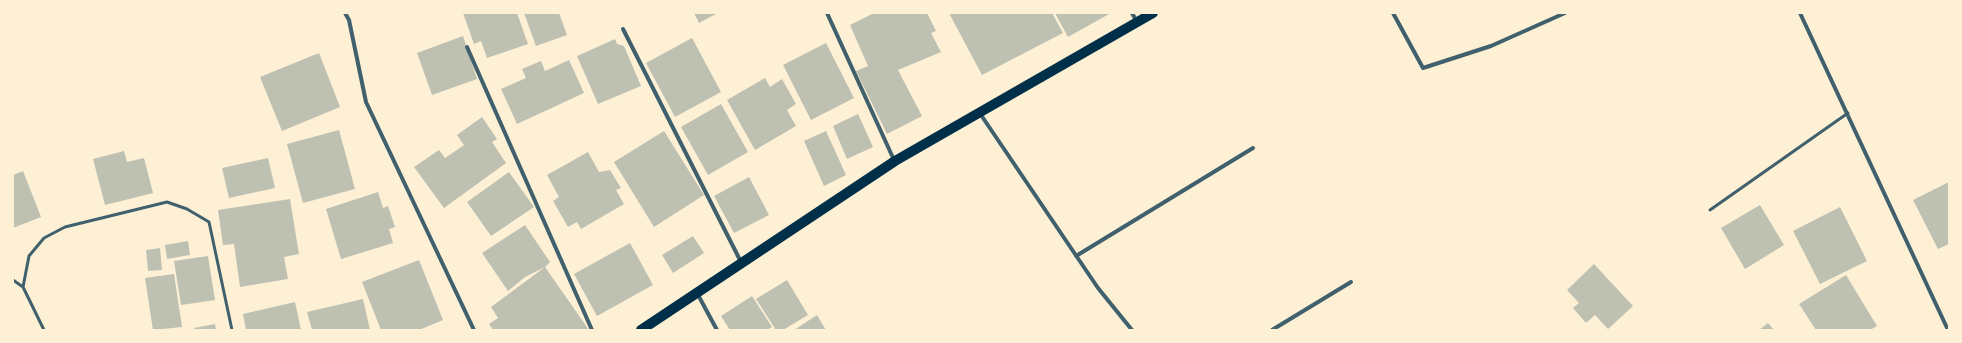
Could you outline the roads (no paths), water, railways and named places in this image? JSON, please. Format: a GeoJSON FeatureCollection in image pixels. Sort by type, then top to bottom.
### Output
{"type":"FeatureCollection","features":[{"type":"Feature","properties":{"kind":"main road"},"geometry":{"type":"LineString","coordinates":[[641,330],[895,161],[1135,18],[1153,13]]}},
{"type":"Feature","properties":{"kind":"street"},"geometry":{"type":"LineString","coordinates":[[344,13],[349,20],[366,102],[474,330]]}},
{"type":"Feature","properties":{"kind":"street"},"geometry":{"type":"LineString","coordinates":[[827,13],[895,161]]}},
{"type":"Feature","properties":{"kind":"street"},"geometry":{"type":"LineString","coordinates":[[1392,13],[1424,68],[1491,46],[1565,13]]}},
{"type":"Feature","properties":{"kind":"street"},"geometry":{"type":"LineString","coordinates":[[1800,13],[1948,330]]}},
{"type":"Feature","properties":{"kind":"street"},"geometry":{"type":"LineString","coordinates":[[623,29],[742,263]]}},
{"type":"Feature","properties":{"kind":"street"},"geometry":{"type":"LineString","coordinates":[[467,47],[592,330]]}},
{"type":"Feature","properties":{"kind":"street"},"geometry":{"type":"LineString","coordinates":[[979,112],[1098,288],[1132,330]]}},
{"type":"Feature","properties":{"kind":"street"},"geometry":{"type":"LineString","coordinates":[[1076,256],[1253,148]]}},
{"type":"Feature","properties":{"kind":"street"},"geometry":{"type":"LineString","coordinates":[[1272,330],[1351,282]]}},
{"type":"Feature","properties":{"kind":"street"},"geometry":{"type":"LineString","coordinates":[[697,293],[717,330]]}},
{"type":"Feature","properties":{"kind":"lane"},"geometry":{"type":"LineString","coordinates":[[1710,210],[1848,113]]}},
{"type":"Feature","properties":{"kind":"lane"},"geometry":{"type":"LineString","coordinates":[[23,287],[29,256],[44,238],[65,227],[166,202],[187,209],[209,222],[232,330]]}},
{"type":"Feature","properties":{"kind":"lane"},"geometry":{"type":"LineString","coordinates":[[13,280],[23,287],[44,330]]}}]}
